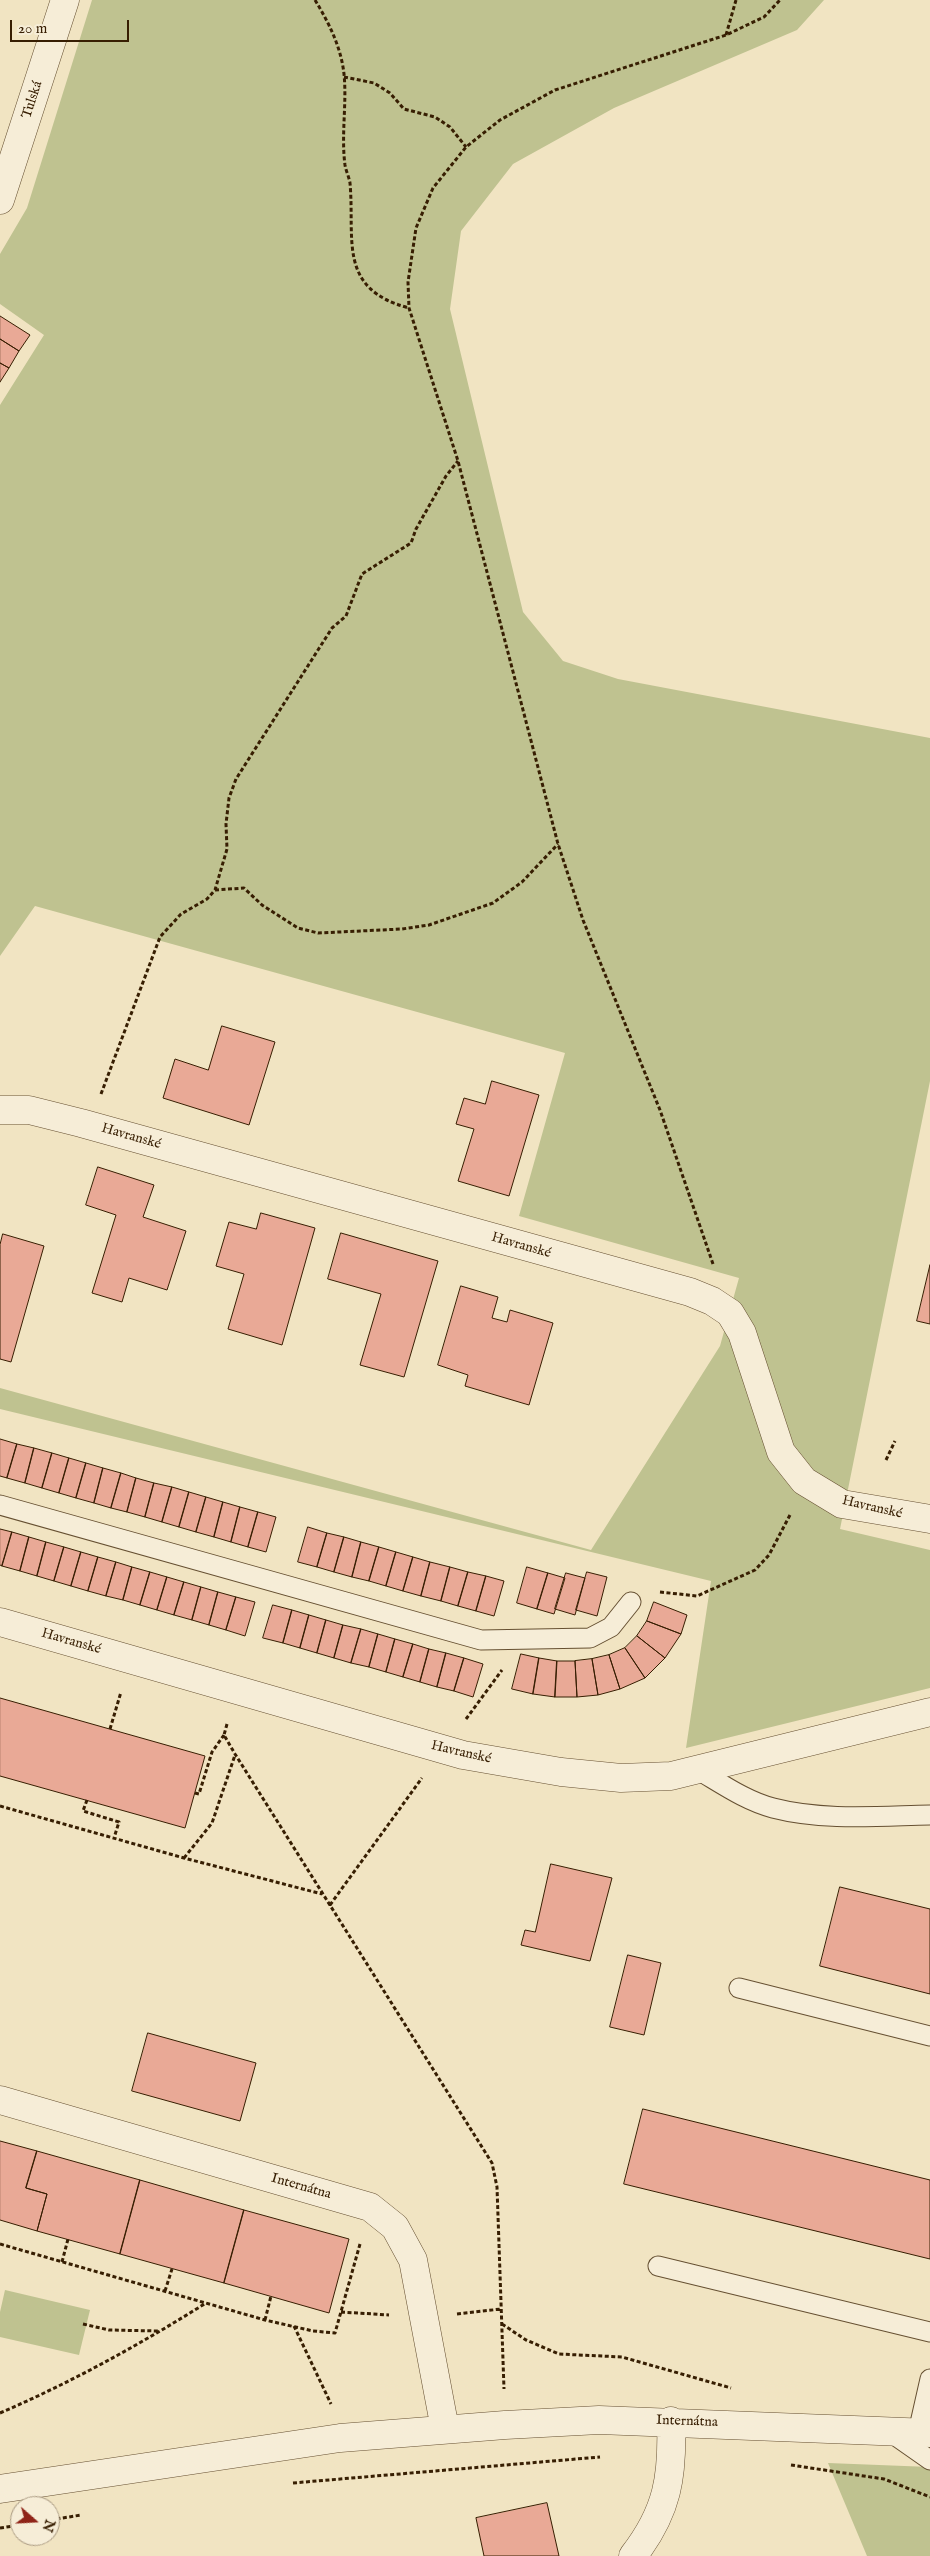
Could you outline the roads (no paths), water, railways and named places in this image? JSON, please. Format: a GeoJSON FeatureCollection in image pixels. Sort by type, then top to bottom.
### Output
{"type":"FeatureCollection","features":[{"type":"Feature","properties":{"kind":"street","name":"Tulská"},"geometry":{"type":"LineString","coordinates":[[0,200],[65,0]]}},
{"type":"Feature","properties":{"kind":"street","name":"Havranské"},"geometry":{"type":"LineString","coordinates":[[0,1110],[29,1110],[72,1121],[712,1300],[730,1313],[742,1333],[781,1452],[804,1481],[842,1504],[930,1520]]}},
{"type":"Feature","properties":{"kind":"street","name":"Havranské"},"geometry":{"type":"LineString","coordinates":[[0,1622],[463,1756],[561,1772],[621,1778],[671,1776],[930,1712]]}},
{"type":"Feature","properties":{"kind":"street","name":"Internátna"},"geometry":{"type":"LineString","coordinates":[[0,2100],[370,2207],[394,2227],[413,2260],[445,2429]]}},
{"type":"Feature","properties":{"kind":"street","name":"Internátna"},"geometry":{"type":"LineString","coordinates":[[0,2489],[340,2438],[505,2425],[599,2420],[924,2433]]}},
{"type":"Feature","properties":{"kind":"street"},"geometry":{"type":"LineString","coordinates":[[633,2556],[655,2520],[668,2491],[672,2458],[671,2422]]}},
{"type":"Feature","properties":{"kind":"lane"},"geometry":{"type":"LineString","coordinates":[[0,1505],[481,1640],[590,1638],[611,1627],[632,1602]]}},
{"type":"Feature","properties":{"kind":"lane"},"geometry":{"type":"LineString","coordinates":[[698,1770],[745,1798],[774,1808],[820,1814],[930,1815]]}},
{"type":"Feature","properties":{"kind":"lane"},"geometry":{"type":"LineString","coordinates":[[739,1988],[930,2036]]}},
{"type":"Feature","properties":{"kind":"lane"},"geometry":{"type":"LineString","coordinates":[[658,2266],[930,2332]]}},
{"type":"Feature","properties":{"kind":"lane"},"geometry":{"type":"LineString","coordinates":[[924,2433],[930,2380]]}},
{"type":"Feature","properties":{"kind":"lane"},"geometry":{"type":"LineString","coordinates":[[890,2431],[930,2460]]}}]}
